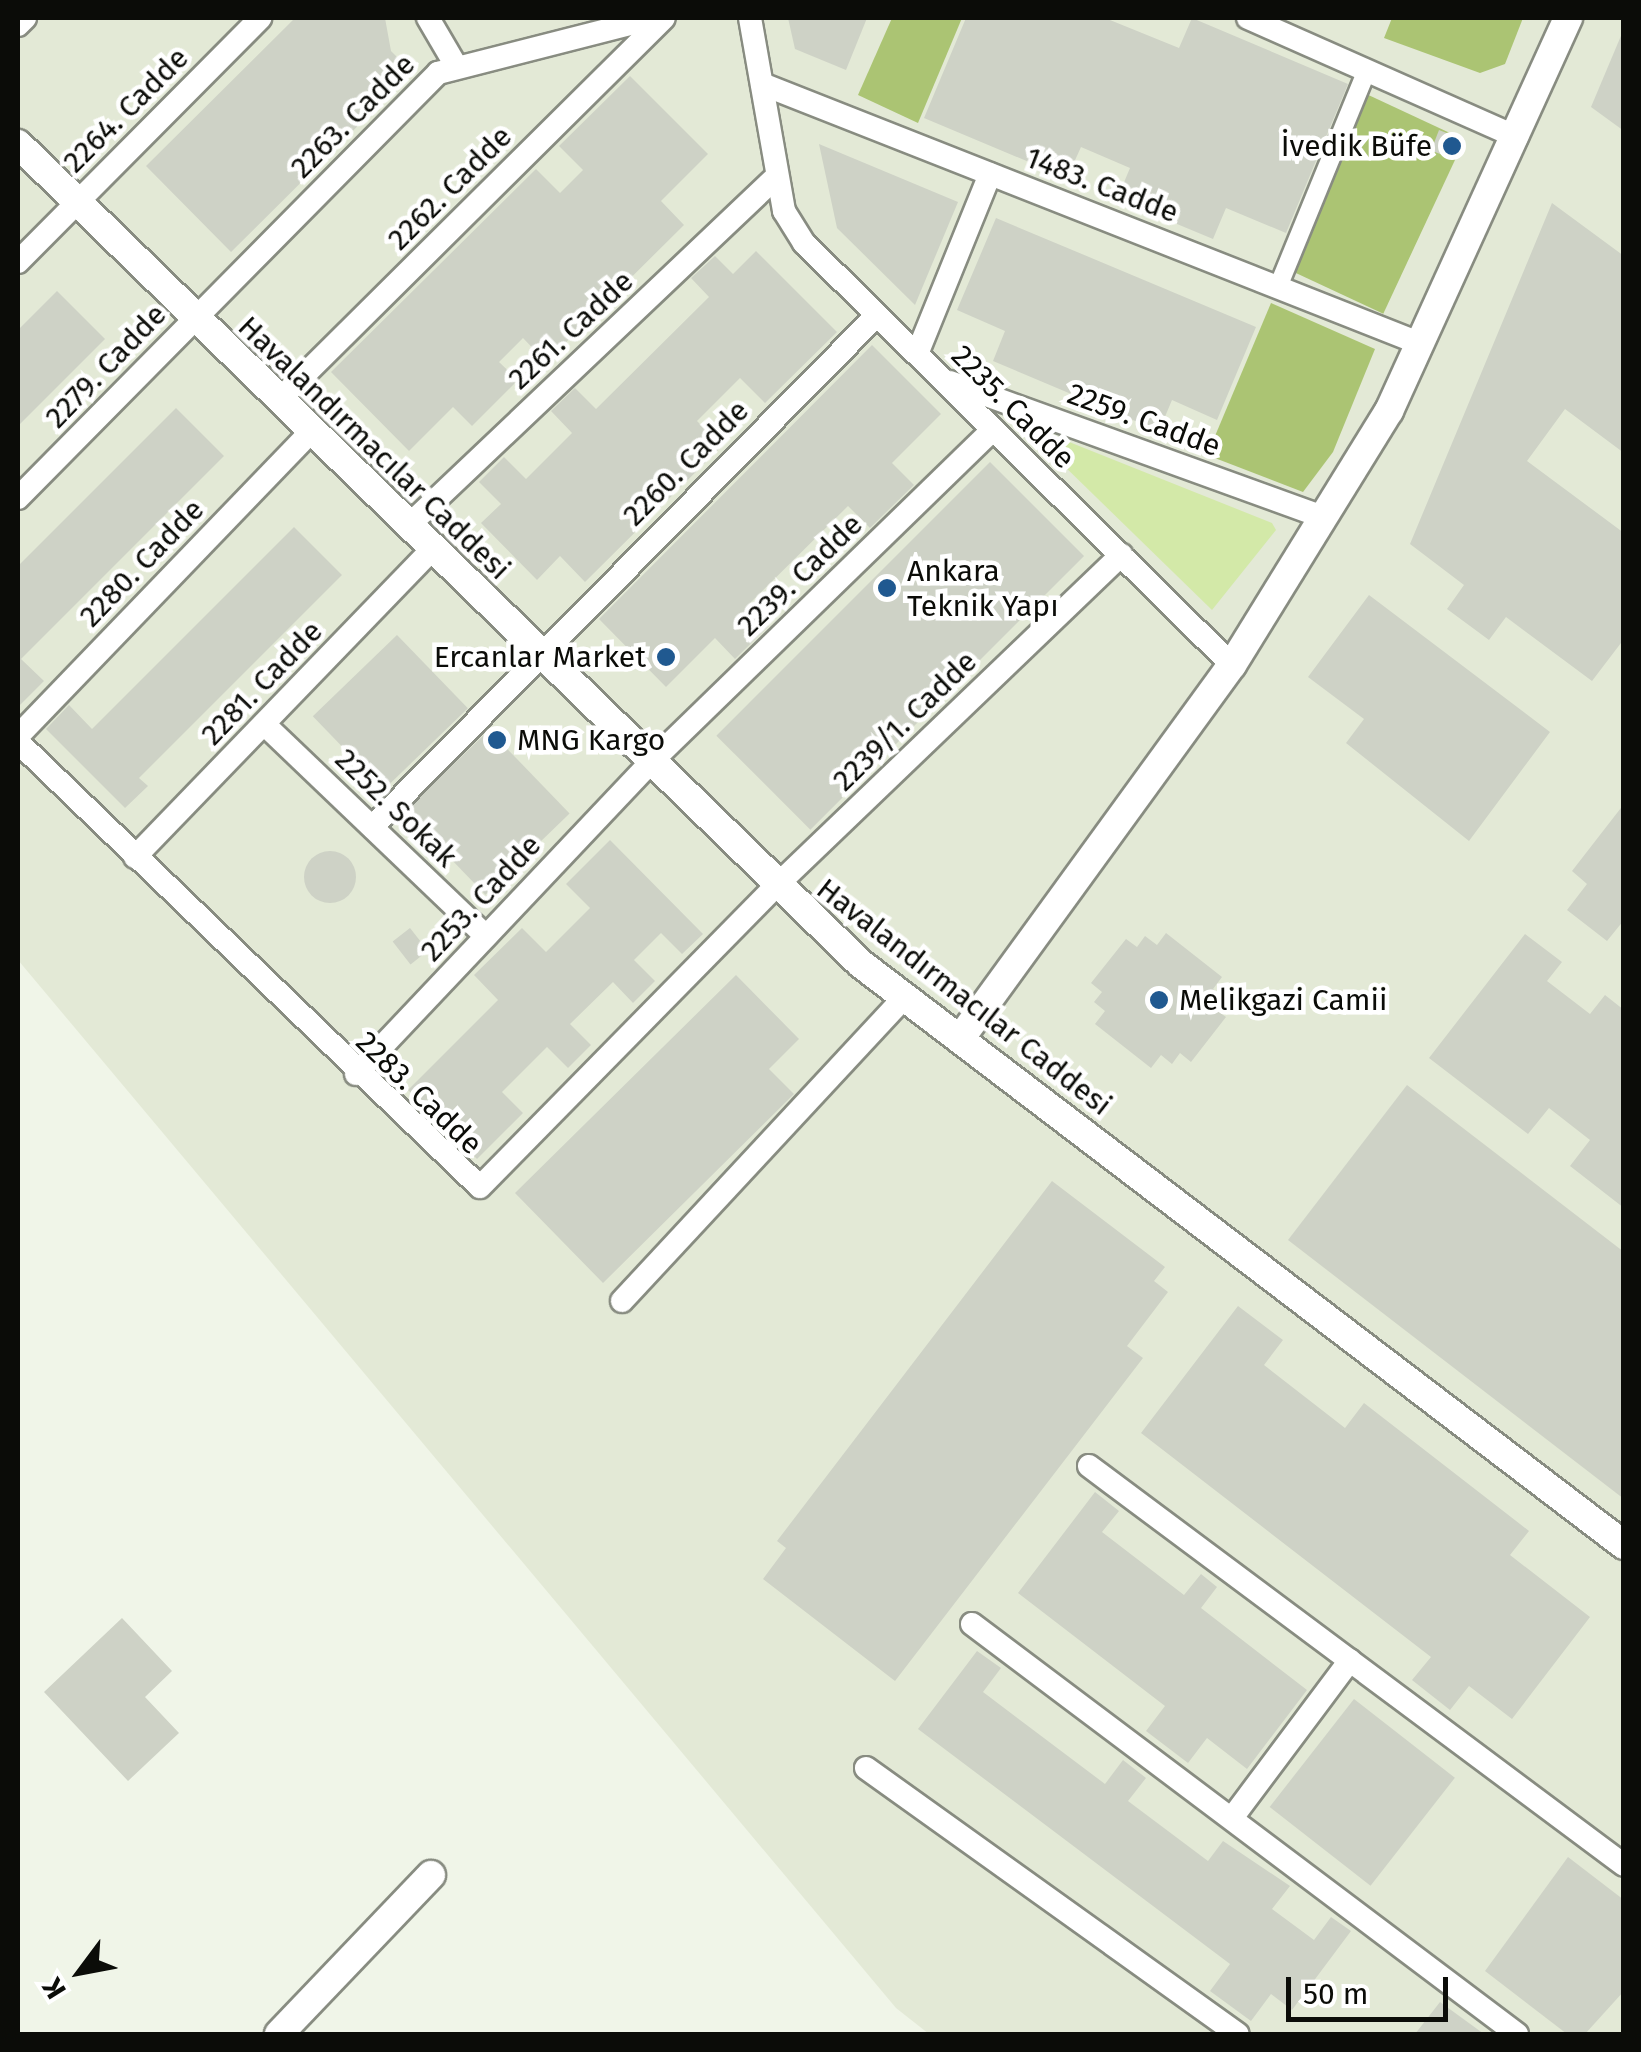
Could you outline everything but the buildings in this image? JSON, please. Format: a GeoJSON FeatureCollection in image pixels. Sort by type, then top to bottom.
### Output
{"type":"FeatureCollection","features":[{"type":"Feature","properties":{"kind":"street"},"geometry":{"type":"LineString","coordinates":[[18,24],[24,18]]}},
{"type":"Feature","properties":{"kind":"street","name":"2264. Cadde"},"geometry":{"type":"LineString","coordinates":[[18,262],[260,18]]}},
{"type":"Feature","properties":{"kind":"street"},"geometry":{"type":"LineString","coordinates":[[428,18],[456,64]]}},
{"type":"Feature","properties":{"kind":"street","name":"2263. Cadde"},"geometry":{"type":"LineString","coordinates":[[195,318],[418,90],[456,64],[653,18]]}},
{"type":"Feature","properties":{"kind":"street","name":"2262. Cadde"},"geometry":{"type":"LineString","coordinates":[[279,400],[664,18]]}},
{"type":"Feature","properties":{"kind":"street","name":"2235. Cadde"},"geometry":{"type":"LineString","coordinates":[[750,18],[776,178],[804,244],[1232,665]]}},
{"type":"Feature","properties":{"kind":"street"},"geometry":{"type":"LineString","coordinates":[[1248,18],[1517,137]]}},
{"type":"Feature","properties":{"kind":"street"},"geometry":{"type":"LineString","coordinates":[[960,1039],[1232,665],[1389,411],[1568,18]]}},
{"type":"Feature","properties":{"kind":"street"},"geometry":{"type":"LineString","coordinates":[[1278,287],[1367,70]]}},
{"type":"Feature","properties":{"kind":"street","name":"1483. Cadde"},"geometry":{"type":"LineString","coordinates":[[762,84],[1419,343]]}},
{"type":"Feature","properties":{"kind":"street","name":"Havalandırmacılar Caddesi"},"geometry":{"type":"LineString","coordinates":[[18,144],[775,888],[904,998],[1624,1544]]}},
{"type":"Feature","properties":{"kind":"street"},"geometry":{"type":"LineString","coordinates":[[917,354],[990,174]]}},
{"type":"Feature","properties":{"kind":"street","name":"2261. Cadde"},"geometry":{"type":"LineString","coordinates":[[408,526],[776,178]]}},
{"type":"Feature","properties":{"kind":"street","name":"2260. Cadde"},"geometry":{"type":"LineString","coordinates":[[372,826],[877,314]]}},
{"type":"Feature","properties":{"kind":"street","name":"2279. Cadde"},"geometry":{"type":"LineString","coordinates":[[18,498],[195,318]]}},
{"type":"Feature","properties":{"kind":"street","name":"2259. Cadde"},"geometry":{"type":"LineString","coordinates":[[943,380],[1324,517]]}},
{"type":"Feature","properties":{"kind":"street","name":"2239. Cadde"},"geometry":{"type":"LineString","coordinates":[[649,764],[993,430]]}},
{"type":"Feature","properties":{"kind":"street","name":"2280. Cadde"},"geometry":{"type":"LineString","coordinates":[[18,739],[311,432]]}},
{"type":"Feature","properties":{"kind":"street","name":"2281. Cadde"},"geometry":{"type":"LineString","coordinates":[[136,858],[431,550]]}},
{"type":"Feature","properties":{"kind":"street","name":"2239/1. Cadde"},"geometry":{"type":"LineString","coordinates":[[775,888],[1121,556]]}},
{"type":"Feature","properties":{"kind":"street","name":"2252. Sokak"},"geometry":{"type":"LineString","coordinates":[[264,724],[486,936]]}},
{"type":"Feature","properties":{"kind":"street","name":"2283. Cadde"},"geometry":{"type":"LineString","coordinates":[[18,739],[468,1184],[486,1186],[775,888]]}},
{"type":"Feature","properties":{"kind":"street","name":"2253. Cadde"},"geometry":{"type":"LineString","coordinates":[[356,1074],[649,764]]}},
{"type":"Feature","properties":{"kind":"street"},"geometry":{"type":"LineString","coordinates":[[622,1301],[904,998]]}},
{"type":"Feature","properties":{"kind":"street"},"geometry":{"type":"LineString","coordinates":[[1089,1466],[1624,1865]]}},
{"type":"Feature","properties":{"kind":"street"},"geometry":{"type":"LineString","coordinates":[[972,1624],[1517,2034]]}},
{"type":"Feature","properties":{"kind":"street"},"geometry":{"type":"LineString","coordinates":[[1232,1818],[1350,1660]]}},
{"type":"Feature","properties":{"kind":"street"},"geometry":{"type":"LineString","coordinates":[[866,1768],[1237,2034]]}},
{"type":"Feature","properties":{"kind":"street"},"geometry":{"type":"LineString","coordinates":[[280,2034],[430,1875]]}},
{"type":"Feature","properties":{"kind":"shaded area"},"geometry":{"type":"Polygon","coordinates":[[[18,18],[1623,18],[1623,2034],[929,2034],[896,2008],[18,960],[18,18]]]}},
{"type":"Feature","properties":{"kind":"green space"},"geometry":{"type":"Polygon","coordinates":[[[892,18],[962,18],[918,123],[858,95],[892,18]]]}},
{"type":"Feature","properties":{"kind":"green space"},"geometry":{"type":"Polygon","coordinates":[[[1392,18],[1523,18],[1505,64],[1480,73],[1384,38],[1392,18]]]}},
{"type":"Feature","properties":{"kind":"green space"},"geometry":{"type":"Polygon","coordinates":[[[1362,92],[1464,140],[1383,314],[1281,266],[1362,92]]]}},
{"type":"Feature","properties":{"kind":"green space"},"geometry":{"type":"Polygon","coordinates":[[[1271,303],[1375,349],[1333,452],[1303,492],[1207,455],[1271,303]]]}},
{"type":"Feature","properties":{"kind":"green space"},"geometry":{"type":"Polygon","coordinates":[[[1019,422],[1272,523],[1276,530],[1212,610],[1019,422]]]}},
{"type":"Feature","properties":{"kind":"place","name":"İvedik Büfe"},"geometry":{"type":"Point","coordinates":[1452,146]}},
{"type":"Feature","properties":{"kind":"place","name":"Ankara Teknik Yapı"},"geometry":{"type":"Point","coordinates":[887,588]}},
{"type":"Feature","properties":{"kind":"place","name":"Ercanlar Market"},"geometry":{"type":"Point","coordinates":[666,657]}},
{"type":"Feature","properties":{"kind":"place","name":"MNG Kargo"},"geometry":{"type":"Point","coordinates":[497,740]}},
{"type":"Feature","properties":{"kind":"place","name":"Melikgazi Camii"},"geometry":{"type":"Point","coordinates":[1159,1000]}}]}
